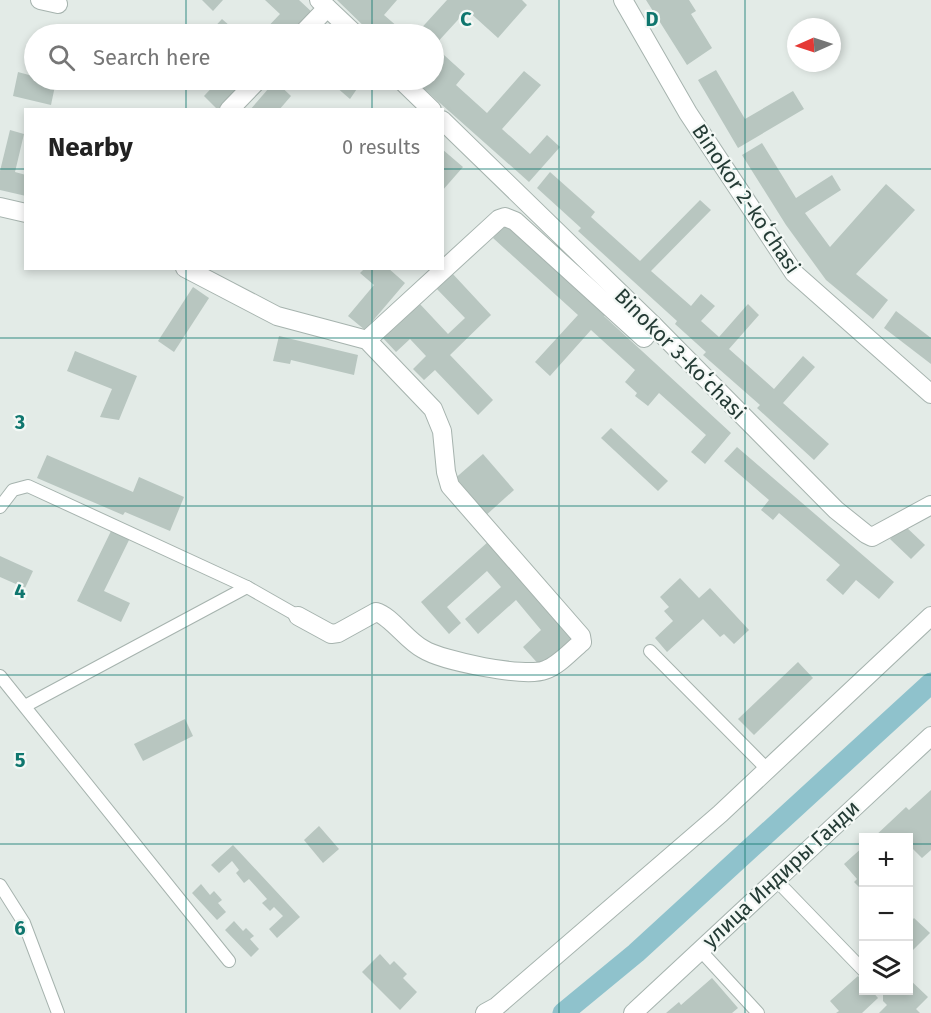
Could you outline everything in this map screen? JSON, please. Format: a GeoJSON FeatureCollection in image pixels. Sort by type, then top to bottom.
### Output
{"type":"FeatureCollection","features":[{"type":"Feature","properties":{"kind":"street","name":"Binokor 2-koʻchasi"},"geometry":{"type":"LineString","coordinates":[[623,0],[688,114],[794,273],[931,394]]}},
{"type":"Feature","properties":{"kind":"street"},"geometry":{"type":"LineString","coordinates":[[309,24],[323,4],[344,24]]}},
{"type":"Feature","properties":{"kind":"street"},"geometry":{"type":"LineString","coordinates":[[231,108],[248,90]]}},
{"type":"Feature","properties":{"kind":"street"},"geometry":{"type":"LineString","coordinates":[[411,90],[430,108]]}},
{"type":"Feature","properties":{"kind":"street","name":"Binokor 3-koʻchasi"},"geometry":{"type":"LineString","coordinates":[[444,122],[654,326],[836,510],[866,534],[872,537],[931,505]]}},
{"type":"Feature","properties":{"kind":"street"},"geometry":{"type":"LineString","coordinates":[[0,207],[24,213]]}},
{"type":"Feature","properties":{"kind":"street"},"geometry":{"type":"LineString","coordinates":[[444,269],[499,219],[506,217],[515,221],[644,338],[654,326]]}},
{"type":"Feature","properties":{"kind":"street"},"geometry":{"type":"LineString","coordinates":[[367,340],[443,270]]}},
{"type":"Feature","properties":{"kind":"street"},"geometry":{"type":"LineString","coordinates":[[195,271],[276,316],[367,340],[433,409],[442,432],[446,472],[450,486],[581,636],[582,642],[549,669],[538,673],[476,666],[424,651],[404,636],[383,614],[376,612],[338,633],[331,634],[298,616]]}},
{"type":"Feature","properties":{"kind":"street"},"geometry":{"type":"LineString","coordinates":[[486,1013],[532,976],[768,770],[931,616]]}},
{"type":"Feature","properties":{"kind":"street","name":"улица Индиры Ганди"},"geometry":{"type":"LineString","coordinates":[[633,1013],[931,736]]}},
{"type":"Feature","properties":{"kind":"lane"},"geometry":{"type":"LineString","coordinates":[[0,507],[13,489],[28,486],[247,587],[298,616]]}},
{"type":"Feature","properties":{"kind":"lane"},"geometry":{"type":"LineString","coordinates":[[25,706],[247,587]]}},
{"type":"Feature","properties":{"kind":"lane"},"geometry":{"type":"LineString","coordinates":[[650,651],[768,770]]}},
{"type":"Feature","properties":{"kind":"lane"},"geometry":{"type":"LineString","coordinates":[[0,676],[229,961]]}},
{"type":"Feature","properties":{"kind":"lane"},"geometry":{"type":"LineString","coordinates":[[775,879],[859,966]]}},
{"type":"Feature","properties":{"kind":"lane"},"geometry":{"type":"LineString","coordinates":[[0,885],[24,923],[58,1013]]}},
{"type":"Feature","properties":{"kind":"lane"},"geometry":{"type":"LineString","coordinates":[[700,951],[758,1013]]}},
{"type":"Feature","properties":{"kind":"building"},"geometry":{"type":"Polygon","coordinates":[[[202,0],[223,0],[213,11],[202,0]]]}},
{"type":"Feature","properties":{"kind":"building"},"geometry":{"type":"Polygon","coordinates":[[[265,0],[299,0],[314,14],[304,24],[270,24],[280,14],[265,0]]]}},
{"type":"Feature","properties":{"kind":"building"},"geometry":{"type":"Polygon","coordinates":[[[337,0],[397,0],[384,15],[394,24],[362,24],[337,0]]]}},
{"type":"Feature","properties":{"kind":"building"},"geometry":{"type":"Polygon","coordinates":[[[447,0],[522,0],[527,5],[498,38],[467,10],[444,35],[444,24],[425,24],[447,0]]]}},
{"type":"Feature","properties":{"kind":"building"},"geometry":{"type":"Polygon","coordinates":[[[646,0],[689,0],[696,11],[691,14],[712,48],[687,65],[646,0]]]}},
{"type":"Feature","properties":{"kind":"building"},"geometry":{"type":"Polygon","coordinates":[[[222,19],[228,24],[217,24],[222,19]]]}},
{"type":"Feature","properties":{"kind":"building"},"geometry":{"type":"Polygon","coordinates":[[[444,55],[465,74],[456,85],[487,113],[524,71],[541,85],[502,129],[530,154],[547,135],[560,147],[529,182],[425,90],[444,90],[444,55]]]}},
{"type":"Feature","properties":{"kind":"building"},"geometry":{"type":"Polygon","coordinates":[[[716,70],[745,119],[793,91],[804,109],[738,148],[698,80],[716,70]]]}},
{"type":"Feature","properties":{"kind":"building"},"geometry":{"type":"Polygon","coordinates":[[[18,72],[24,74],[24,90],[54,90],[51,105],[13,96],[18,72]]]}},
{"type":"Feature","properties":{"kind":"building"},"geometry":{"type":"Polygon","coordinates":[[[210,90],[243,90],[226,108],[216,108],[204,96],[210,90]]]}},
{"type":"Feature","properties":{"kind":"building"},"geometry":{"type":"Polygon","coordinates":[[[267,90],[285,90],[291,96],[281,108],[252,108],[267,90]]]}},
{"type":"Feature","properties":{"kind":"building"},"geometry":{"type":"Polygon","coordinates":[[[340,90],[356,90],[350,99],[340,90]]]}},
{"type":"Feature","properties":{"kind":"building"},"geometry":{"type":"Polygon","coordinates":[[[10,130],[24,134],[15,172],[24,174],[24,196],[0,190],[0,171],[10,130]]]}},
{"type":"Feature","properties":{"kind":"building"},"geometry":{"type":"Polygon","coordinates":[[[762,143],[796,198],[832,175],[841,190],[805,213],[830,247],[886,184],[915,210],[856,274],[888,300],[873,319],[826,280],[786,225],[742,155],[762,143]]]}},
{"type":"Feature","properties":{"kind":"building"},"geometry":{"type":"Polygon","coordinates":[[[444,151],[463,167],[444,189],[444,151]]]}},
{"type":"Feature","properties":{"kind":"building"},"geometry":{"type":"Polygon","coordinates":[[[550,172],[595,212],[591,217],[640,261],[700,200],[711,210],[651,271],[691,306],[701,294],[715,306],[701,321],[719,337],[748,304],[759,315],[729,349],[774,389],[803,356],[815,367],[783,403],[829,444],[814,460],[757,408],[760,405],[703,355],[706,352],[675,324],[677,321],[578,231],[581,228],[537,188],[550,172]]]}},
{"type":"Feature","properties":{"kind":"building"},"geometry":{"type":"Polygon","coordinates":[[[506,223],[608,312],[604,316],[731,433],[705,464],[691,452],[706,435],[659,393],[648,406],[635,396],[637,393],[625,382],[635,370],[591,330],[550,376],[535,362],[578,315],[493,238],[506,223]]]}},
{"type":"Feature","properties":{"kind":"building"},"geometry":{"type":"Polygon","coordinates":[[[363,270],[390,270],[405,283],[365,330],[348,316],[374,285],[360,273],[363,270]]]}},
{"type":"Feature","properties":{"kind":"building"},"geometry":{"type":"Polygon","coordinates":[[[451,272],[491,315],[450,355],[493,400],[478,415],[435,370],[424,380],[413,369],[426,356],[410,339],[396,352],[383,338],[419,303],[448,334],[465,318],[435,287],[451,272]]]}},
{"type":"Feature","properties":{"kind":"building"},"geometry":{"type":"Polygon","coordinates":[[[193,287],[209,298],[174,352],[158,341],[193,287]]]}},
{"type":"Feature","properties":{"kind":"building"},"geometry":{"type":"Polygon","coordinates":[[[896,311],[931,338],[931,364],[884,328],[896,311]]]}},
{"type":"Feature","properties":{"kind":"building"},"geometry":{"type":"Polygon","coordinates":[[[279,336],[358,355],[354,375],[291,360],[290,364],[273,361],[279,336]]]}},
{"type":"Feature","properties":{"kind":"building"},"geometry":{"type":"Polygon","coordinates":[[[75,351],[137,376],[119,420],[100,417],[112,389],[67,371],[75,351]]]}},
{"type":"Feature","properties":{"kind":"building"},"geometry":{"type":"Polygon","coordinates":[[[611,428],[668,481],[658,491],[601,438],[611,428]]]}},
{"type":"Feature","properties":{"kind":"building"},"geometry":{"type":"Polygon","coordinates":[[[737,447],[894,582],[879,599],[856,580],[843,595],[826,580],[840,565],[779,513],[773,520],[761,510],[769,500],[724,461],[737,447]]]}},
{"type":"Feature","properties":{"kind":"building"},"geometry":{"type":"Polygon","coordinates":[[[483,454],[514,490],[484,517],[452,481],[483,454]]]}},
{"type":"Feature","properties":{"kind":"building"},"geometry":{"type":"Polygon","coordinates":[[[47,455],[133,492],[139,477],[184,497],[170,531],[125,512],[123,515],[37,478],[47,455]]]}},
{"type":"Feature","properties":{"kind":"building"},"geometry":{"type":"Polygon","coordinates":[[[904,525],[925,545],[911,559],[890,539],[904,525]]]}},
{"type":"Feature","properties":{"kind":"building"},"geometry":{"type":"Polygon","coordinates":[[[112,529],[130,538],[104,591],[130,603],[121,622],[77,601],[112,529]]]}},
{"type":"Feature","properties":{"kind":"building"},"geometry":{"type":"Polygon","coordinates":[[[489,541],[575,639],[542,668],[523,647],[541,630],[516,600],[478,634],[465,619],[501,587],[487,571],[447,607],[461,623],[449,634],[421,602],[489,541]]]}},
{"type":"Feature","properties":{"kind":"building"},"geometry":{"type":"Polygon","coordinates":[[[0,556],[33,571],[25,588],[0,577],[0,556]]]}},
{"type":"Feature","properties":{"kind":"building"},"geometry":{"type":"Polygon","coordinates":[[[680,578],[699,598],[710,588],[749,630],[734,644],[724,634],[720,637],[703,619],[667,652],[655,638],[673,621],[664,611],[669,607],[660,597],[680,578]]]}},
{"type":"Feature","properties":{"kind":"building"},"geometry":{"type":"Polygon","coordinates":[[[798,662],[813,678],[754,735],[738,719],[798,662]]]}},
{"type":"Feature","properties":{"kind":"building"},"geometry":{"type":"Polygon","coordinates":[[[185,719],[193,736],[143,761],[134,744],[185,719]]]}},
{"type":"Feature","properties":{"kind":"building"},"geometry":{"type":"Polygon","coordinates":[[[931,790],[931,850],[922,858],[913,849],[913,833],[878,833],[906,807],[909,810],[931,790]]]}},
{"type":"Feature","properties":{"kind":"building"},"geometry":{"type":"Polygon","coordinates":[[[319,826],[339,849],[323,863],[304,840],[319,826]]]}},
{"type":"Feature","properties":{"kind":"building"},"geometry":{"type":"Polygon","coordinates":[[[233,845],[300,917],[277,938],[269,929],[283,916],[274,907],[270,911],[262,903],[267,899],[249,879],[244,883],[236,873],[239,870],[232,861],[219,873],[211,865],[233,845]]]}},
{"type":"Feature","properties":{"kind":"building"},"geometry":{"type":"Polygon","coordinates":[[[859,850],[859,887],[854,882],[857,879],[844,864],[859,850]]]}},
{"type":"Feature","properties":{"kind":"building"},"geometry":{"type":"Polygon","coordinates":[[[201,884],[210,895],[214,891],[222,900],[218,903],[226,912],[217,920],[192,893],[201,884]]]}},
{"type":"Feature","properties":{"kind":"building"},"geometry":{"type":"Polygon","coordinates":[[[913,919],[930,933],[913,950],[913,941],[913,919]]]}},
{"type":"Feature","properties":{"kind":"building"},"geometry":{"type":"Polygon","coordinates":[[[234,921],[243,931],[246,928],[254,936],[250,939],[259,949],[251,957],[225,930],[234,921]]]}},
{"type":"Feature","properties":{"kind":"building"},"geometry":{"type":"Polygon","coordinates":[[[380,954],[390,965],[394,961],[407,974],[403,978],[417,992],[400,1010],[362,972],[380,954]]]}},
{"type":"Feature","properties":{"kind":"building"},"geometry":{"type":"Polygon","coordinates":[[[858,976],[859,995],[875,995],[878,998],[862,1013],[836,1013],[839,1011],[830,1001],[858,976]]]}},
{"type":"Feature","properties":{"kind":"building"},"geometry":{"type":"Polygon","coordinates":[[[712,978],[738,1008],[732,1013],[666,1013],[679,1002],[681,1005],[712,978]]]}},
{"type":"Feature","properties":{"kind":"building"},"geometry":{"type":"Polygon","coordinates":[[[913,983],[928,997],[916,1009],[920,1013],[879,1013],[887,1005],[883,1001],[883,995],[913,995],[913,983]]]}},
{"type":"Feature","properties":{"kind":"waterway"},"geometry":{"type":"LineString","coordinates":[[563,1013],[636,953],[931,683]]}}]}
